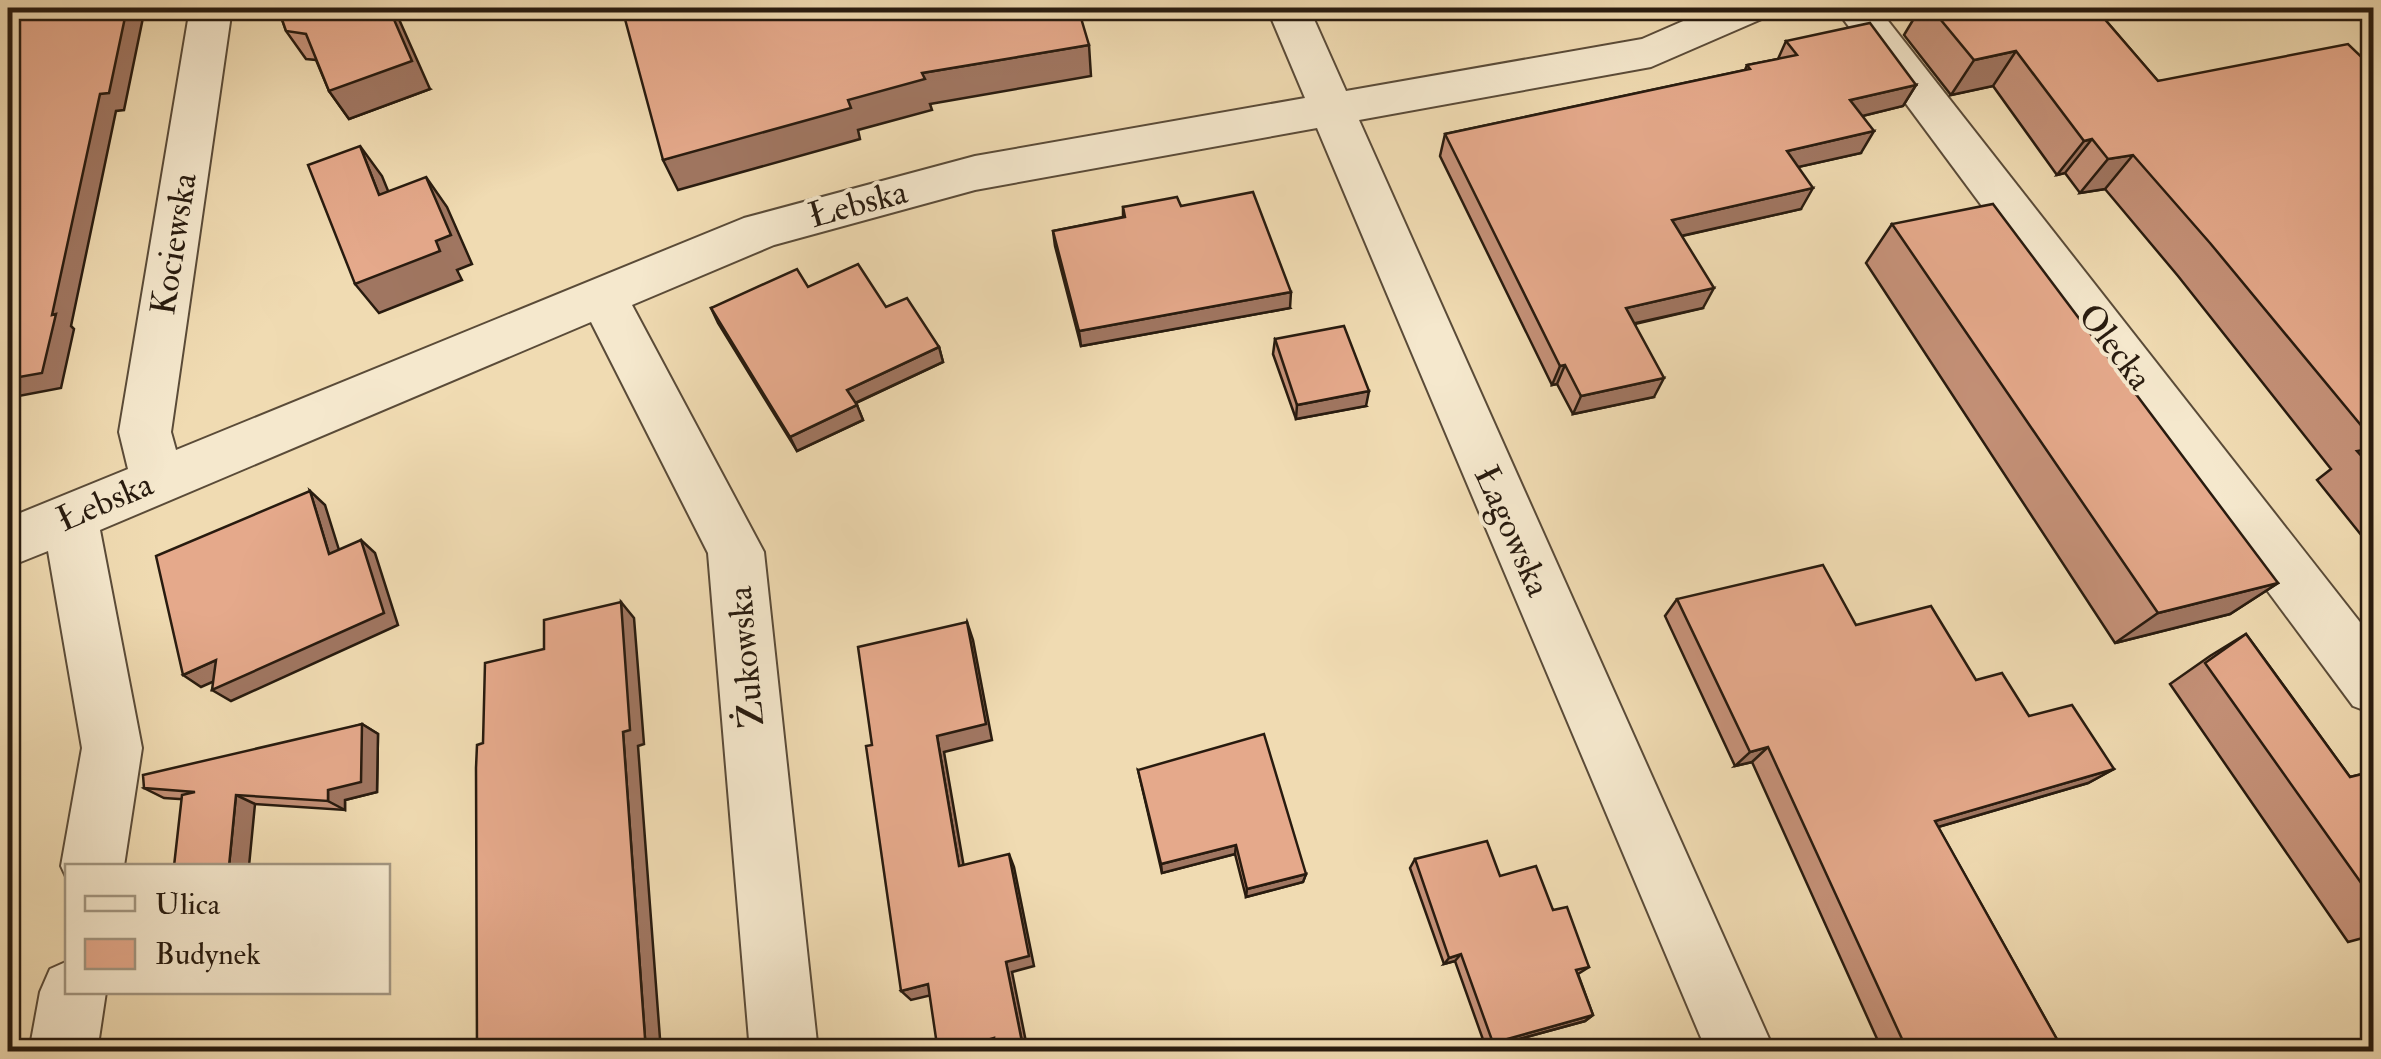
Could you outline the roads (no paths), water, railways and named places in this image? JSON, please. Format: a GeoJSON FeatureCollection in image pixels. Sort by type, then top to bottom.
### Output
{"type":"FeatureCollection","features":[{"type":"Feature","properties":{"kind":"street","name":"Kociewska"},"geometry":{"type":"LineString","coordinates":[[157,479],[145,432],[211,8]]}},
{"type":"Feature","properties":{"kind":"street","name":"Łagowska"},"geometry":{"type":"LineString","coordinates":[[1288,8],[1741,1052]]}},
{"type":"Feature","properties":{"kind":"street","name":"Łebska"},"geometry":{"type":"LineString","coordinates":[[8,543],[761,231],[975,172],[1652,52],[1749,8]]}},
{"type":"Feature","properties":{"kind":"street","name":"Olecka"},"geometry":{"type":"LineString","coordinates":[[1856,8],[2374,687]]}},
{"type":"Feature","properties":{"kind":"street","name":"Żukowska"},"geometry":{"type":"LineString","coordinates":[[602,295],[736,552],[784,1052]]}},
{"type":"Feature","properties":{"kind":"street"},"geometry":{"type":"LineString","coordinates":[[70,517],[112,748],[93,864]]}},
{"type":"Feature","properties":{"kind":"street"},"geometry":{"type":"LineString","coordinates":[[63,1052],[72,994]]}}]}
